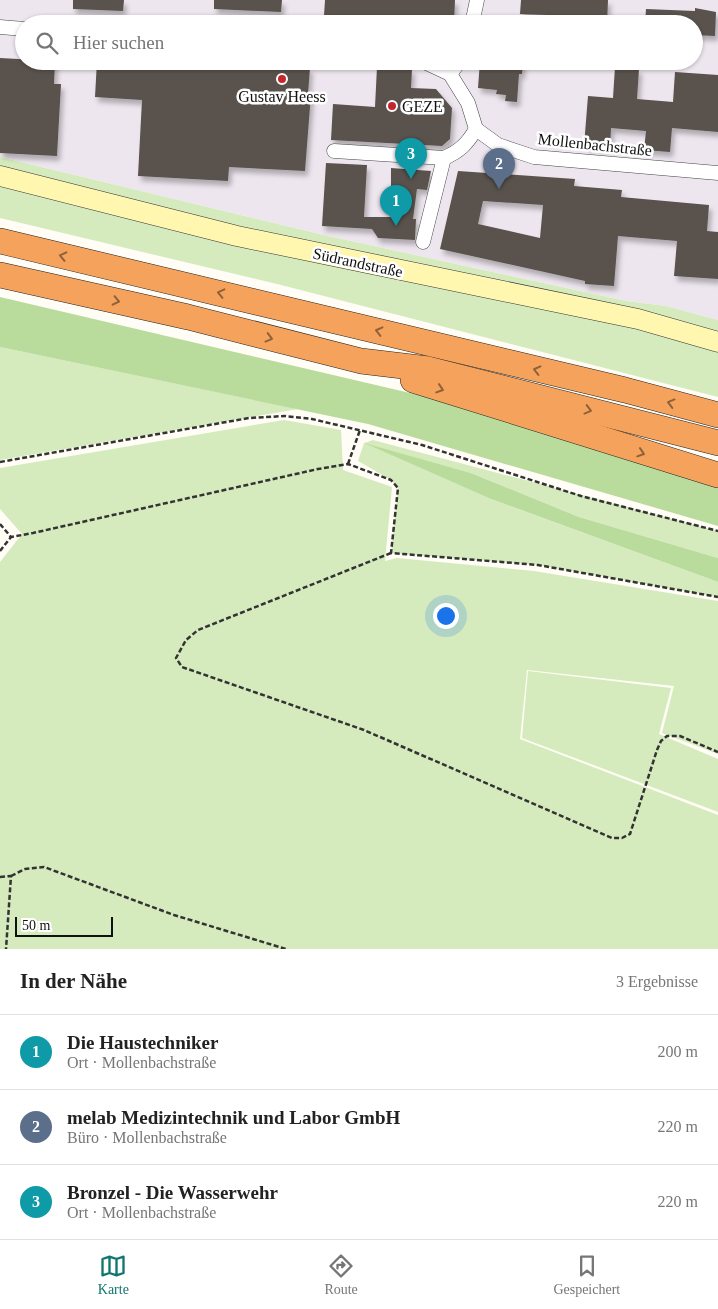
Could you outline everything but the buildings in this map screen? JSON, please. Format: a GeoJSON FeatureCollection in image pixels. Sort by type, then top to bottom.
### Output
{"type":"FeatureCollection","features":[{"type":"Feature","properties":{"kind":"highway"},"geometry":{"type":"LineString","coordinates":[[0,241],[625,390],[718,415]]}},
{"type":"Feature","properties":{"kind":"highway"},"geometry":{"type":"LineString","coordinates":[[0,275],[188,317],[361,361],[434,388],[718,475]]}},
{"type":"Feature","properties":{"kind":"highway"},"geometry":{"type":"LineString","coordinates":[[361,361],[428,369],[718,443]]}},
{"type":"Feature","properties":{"kind":"main road","name":"Südrandstraße"},"geometry":{"type":"LineString","coordinates":[[0,176],[238,236],[452,282],[638,319],[718,342]]}},
{"type":"Feature","properties":{"kind":"street"},"geometry":{"type":"LineString","coordinates":[[474,15],[477,0]]}},
{"type":"Feature","properties":{"kind":"street"},"geometry":{"type":"LineString","coordinates":[[0,28],[15,29]]}},
{"type":"Feature","properties":{"kind":"street"},"geometry":{"type":"LineString","coordinates":[[334,151],[444,158],[458,152],[466,145],[476,129],[468,103],[450,74],[441,70]]}},
{"type":"Feature","properties":{"kind":"street"},"geometry":{"type":"LineString","coordinates":[[450,74],[453,70]]}},
{"type":"Feature","properties":{"kind":"street","name":"Mollenbachstraße"},"geometry":{"type":"LineString","coordinates":[[476,129],[498,145],[534,157],[718,173]]}},
{"type":"Feature","properties":{"kind":"street"},"geometry":{"type":"LineString","coordinates":[[424,242],[444,158]]}},
{"type":"Feature","properties":{"kind":"path"},"geometry":{"type":"LineString","coordinates":[[0,462],[249,418],[285,416],[312,419],[422,445],[581,496],[718,531]]}},
{"type":"Feature","properties":{"kind":"path"},"geometry":{"type":"LineString","coordinates":[[348,464],[360,430]]}},
{"type":"Feature","properties":{"kind":"path"},"geometry":{"type":"LineString","coordinates":[[0,551],[12,537],[179,501],[318,468],[348,464],[391,480],[398,488],[392,553]]}},
{"type":"Feature","properties":{"kind":"path"},"geometry":{"type":"LineString","coordinates":[[0,524],[12,537]]}},
{"type":"Feature","properties":{"kind":"path"},"geometry":{"type":"LineString","coordinates":[[718,597],[538,566],[392,553],[198,630],[179,650],[176,658],[182,667],[364,730],[612,838],[622,838],[630,834],[657,750],[661,741],[667,736],[680,736],[718,752]]}},
{"type":"Feature","properties":{"kind":"path"},"geometry":{"type":"LineString","coordinates":[[0,877],[11,876],[25,869],[44,867],[174,915],[286,949]]}},
{"type":"Feature","properties":{"kind":"path"},"geometry":{"type":"LineString","coordinates":[[6,949],[11,876]]}},
{"type":"Feature","properties":{"kind":"shaded area"},"geometry":{"type":"Polygon","coordinates":[[[0,0],[718,0],[718,320],[666,306],[626,301],[328,236],[0,157],[0,0]]]}},
{"type":"Feature","properties":{"kind":"green space"},"geometry":{"type":"Polygon","coordinates":[[[0,157],[328,236],[626,301],[666,306],[718,320],[718,333],[210,220],[0,167],[0,157]]]}},
{"type":"Feature","properties":{"kind":"green space"},"geometry":{"type":"Polygon","coordinates":[[[0,181],[572,312],[718,349],[718,397],[281,285],[0,218],[0,181]]]}},
{"type":"Feature","properties":{"kind":"green space"},"geometry":{"type":"Polygon","coordinates":[[[0,297],[457,404],[718,485],[718,526],[368,424],[0,347],[0,297]]]}},
{"type":"Feature","properties":{"kind":"green space"},"geometry":{"type":"Polygon","coordinates":[[[0,347],[298,409],[0,460],[0,347]]]}},
{"type":"Feature","properties":{"kind":"green space"},"geometry":{"type":"Polygon","coordinates":[[[284,420],[341,430],[343,470],[392,487],[385,561],[397,558],[534,571],[718,601],[718,754],[662,733],[674,686],[527,670],[520,739],[718,815],[718,949],[0,949],[0,562],[22,534],[0,509],[0,468],[284,420]]]}},
{"type":"Feature","properties":{"kind":"green space"},"geometry":{"type":"Polygon","coordinates":[[[373,440],[718,531],[718,558],[579,517],[471,473],[369,445],[496,501],[718,582],[718,597],[538,565],[391,553],[398,488],[391,480],[358,461],[364,443],[373,440]]]}},
{"type":"Feature","properties":{"kind":"green space"},"geometry":{"type":"Polygon","coordinates":[[[364,443],[471,473],[579,517],[718,558],[718,582],[491,499],[364,443]]]}},
{"type":"Feature","properties":{"kind":"green space"},"geometry":{"type":"Polygon","coordinates":[[[528,671],[671,688],[659,734],[718,759],[718,812],[522,738],[528,671]]]}},
{"type":"Feature","properties":{"kind":"place","name":"Gustav Heess"},"geometry":{"type":"Point","coordinates":[282,79]}},
{"type":"Feature","properties":{"kind":"place","name":"GEZE"},"geometry":{"type":"Point","coordinates":[392,106]}},
{"type":"Feature","properties":{"kind":"place","name":"Bronzel - Die Wasserwehr"},"geometry":{"type":"Point","coordinates":[411,179]}},
{"type":"Feature","properties":{"kind":"place","name":"melab Medizintechnik und Labor GmbH"},"geometry":{"type":"Point","coordinates":[499,189]}},
{"type":"Feature","properties":{"kind":"place","name":"Die Haustechniker"},"geometry":{"type":"Point","coordinates":[396,226]}}]}
